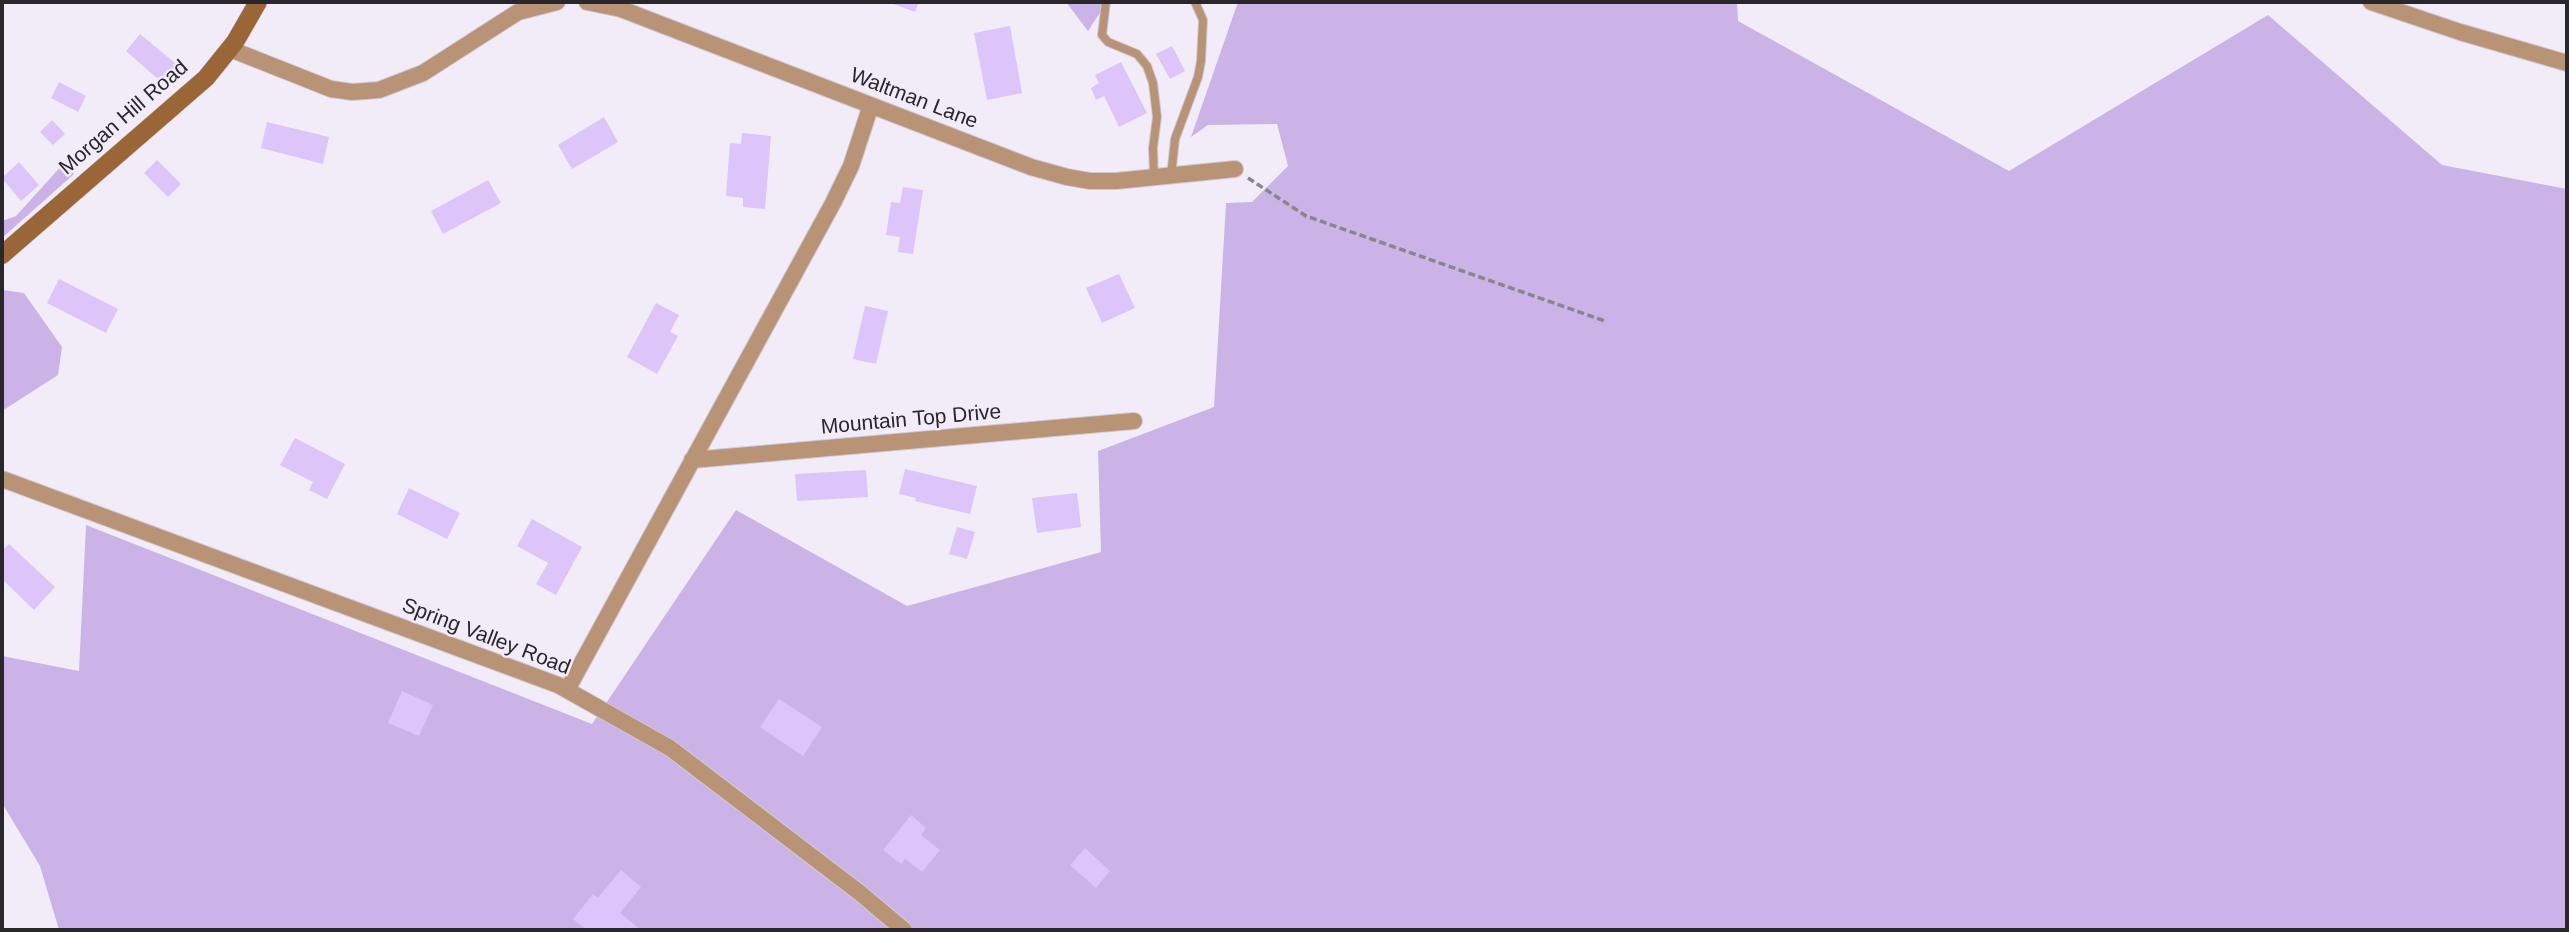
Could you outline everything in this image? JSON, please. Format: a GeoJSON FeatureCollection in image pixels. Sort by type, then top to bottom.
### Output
{"type":"FeatureCollection","features":[{"type":"Feature","properties":{"kind":"main road","name":"Morgan Hill Road"},"geometry":{"type":"LineString","coordinates":[[2,255],[66,197],[206,79],[230,50],[257,2]]}},
{"type":"Feature","properties":{"kind":"street"},"geometry":{"type":"LineString","coordinates":[[230,50],[331,89],[352,92],[379,90],[423,73],[518,12],[557,2]]}},
{"type":"Feature","properties":{"kind":"street","name":"Waltman Lane"},"geometry":{"type":"LineString","coordinates":[[587,2],[621,9],[1031,167],[1067,177],[1103,182],[1235,169]]}},
{"type":"Feature","properties":{"kind":"street"},"geometry":{"type":"LineString","coordinates":[[2371,2],[2460,32],[2567,63]]}},
{"type":"Feature","properties":{"kind":"street"},"geometry":{"type":"LineString","coordinates":[[567,690],[833,203],[851,166],[871,105]]}},
{"type":"Feature","properties":{"kind":"street","name":"Mountain Top Drive"},"geometry":{"type":"LineString","coordinates":[[692,460],[1134,421]]}},
{"type":"Feature","properties":{"kind":"street","name":"Spring Valley Road"},"geometry":{"type":"LineString","coordinates":[[2,479],[567,690],[670,748],[860,893],[904,930]]}},
{"type":"Feature","properties":{"kind":"lane"},"geometry":{"type":"LineString","coordinates":[[1107,2],[1102,35],[1108,42],[1137,54],[1147,66],[1153,83],[1157,117],[1153,148],[1162,176]]}},
{"type":"Feature","properties":{"kind":"lane"},"geometry":{"type":"LineString","coordinates":[[1162,176],[1180,120],[1198,77],[1203,20],[1195,2]]}},
{"type":"Feature","properties":{"kind":"path"},"geometry":{"type":"LineString","coordinates":[[1235,169],[1306,216],[1605,321]]}},
{"type":"Feature","properties":{"kind":"shaded area"},"geometry":{"type":"Polygon","coordinates":[[[1066,2],[1107,2],[1088,31],[1066,2]]]}},
{"type":"Feature","properties":{"kind":"shaded area"},"geometry":{"type":"Polygon","coordinates":[[[1238,2],[1737,2],[1738,21],[2009,171],[2268,15],[2442,165],[2567,189],[2567,930],[59,930],[40,866],[2,803],[2,656],[79,671],[86,525],[592,724],[736,510],[907,606],[1101,552],[1098,451],[1214,407],[1226,203],[1252,202],[1288,166],[1277,124],[1208,125],[1191,137],[1238,2]]]}},
{"type":"Feature","properties":{"kind":"shaded area"},"geometry":{"type":"Polygon","coordinates":[[[64,163],[74,174],[2,238],[2,221],[16,216],[64,163]]]}},
{"type":"Feature","properties":{"kind":"shaded area"},"geometry":{"type":"Polygon","coordinates":[[[3,290],[24,293],[62,347],[58,375],[2,411],[3,290]]]}},
{"type":"Feature","properties":{"kind":"building"},"geometry":{"type":"Polygon","coordinates":[[[888,2],[919,2],[915,12],[888,2]]]}},
{"type":"Feature","properties":{"kind":"building"},"geometry":{"type":"Polygon","coordinates":[[[1010,26],[1022,93],[987,100],[974,33],[1010,26]]]}},
{"type":"Feature","properties":{"kind":"building"},"geometry":{"type":"Polygon","coordinates":[[[140,34],[181,68],[166,86],[126,51],[140,34]]]}},
{"type":"Feature","properties":{"kind":"building"},"geometry":{"type":"Polygon","coordinates":[[[1172,46],[1185,71],[1170,79],[1156,54],[1172,46]]]}},
{"type":"Feature","properties":{"kind":"building"},"geometry":{"type":"Polygon","coordinates":[[[1121,62],[1147,113],[1119,127],[1104,96],[1096,100],[1091,88],[1099,83],[1095,75],[1121,62]]]}},
{"type":"Feature","properties":{"kind":"building"},"geometry":{"type":"Polygon","coordinates":[[[59,82],[86,96],[78,112],[51,98],[59,82]]]}},
{"type":"Feature","properties":{"kind":"building"},"geometry":{"type":"Polygon","coordinates":[[[604,117],[618,142],[572,169],[558,145],[604,117]]]}},
{"type":"Feature","properties":{"kind":"building"},"geometry":{"type":"Polygon","coordinates":[[[52,120],[65,134],[53,145],[40,132],[52,120]]]}},
{"type":"Feature","properties":{"kind":"building"},"geometry":{"type":"Polygon","coordinates":[[[267,122],[329,137],[323,164],[261,148],[267,122]]]}},
{"type":"Feature","properties":{"kind":"building"},"geometry":{"type":"Polygon","coordinates":[[[742,133],[771,136],[765,209],[743,207],[743,198],[726,196],[730,143],[741,144],[742,133]]]}},
{"type":"Feature","properties":{"kind":"building"},"geometry":{"type":"Polygon","coordinates":[[[157,160],[181,184],[168,197],[144,173],[157,160]]]}},
{"type":"Feature","properties":{"kind":"building"},"geometry":{"type":"Polygon","coordinates":[[[19,162],[39,185],[21,201],[2,178],[19,162]]]}},
{"type":"Feature","properties":{"kind":"building"},"geometry":{"type":"Polygon","coordinates":[[[488,180],[501,203],[443,234],[431,211],[488,180]]]}},
{"type":"Feature","properties":{"kind":"building"},"geometry":{"type":"Polygon","coordinates":[[[903,187],[923,190],[913,254],[898,252],[900,237],[886,235],[891,202],[900,203],[903,187]]]}},
{"type":"Feature","properties":{"kind":"building"},"geometry":{"type":"Polygon","coordinates":[[[1119,274],[1135,308],[1102,323],[1086,288],[1119,274]]]}},
{"type":"Feature","properties":{"kind":"building"},"geometry":{"type":"Polygon","coordinates":[[[59,279],[118,309],[106,333],[47,303],[59,279]]]}},
{"type":"Feature","properties":{"kind":"building"},"geometry":{"type":"Polygon","coordinates":[[[656,303],[679,315],[670,332],[678,336],[657,374],[627,357],[656,303]]]}},
{"type":"Feature","properties":{"kind":"building"},"geometry":{"type":"Polygon","coordinates":[[[865,306],[888,311],[876,364],[853,359],[865,306]]]}},
{"type":"Feature","properties":{"kind":"building"},"geometry":{"type":"Polygon","coordinates":[[[295,438],[345,464],[327,499],[309,490],[313,482],[280,465],[295,438]]]}},
{"type":"Feature","properties":{"kind":"building"},"geometry":{"type":"Polygon","coordinates":[[[905,469],[977,486],[970,514],[915,501],[916,498],[899,494],[905,469]]]}},
{"type":"Feature","properties":{"kind":"building"},"geometry":{"type":"Polygon","coordinates":[[[866,470],[868,497],[797,501],[795,474],[866,470]]]}},
{"type":"Feature","properties":{"kind":"building"},"geometry":{"type":"Polygon","coordinates":[[[409,488],[460,513],[447,539],[397,514],[409,488]]]}},
{"type":"Feature","properties":{"kind":"building"},"geometry":{"type":"Polygon","coordinates":[[[1077,493],[1081,527],[1037,533],[1032,498],[1077,493]]]}},
{"type":"Feature","properties":{"kind":"building"},"geometry":{"type":"Polygon","coordinates":[[[532,519],[582,547],[556,595],[536,584],[548,563],[517,546],[532,519]]]}},
{"type":"Feature","properties":{"kind":"building"},"geometry":{"type":"Polygon","coordinates":[[[957,527],[975,532],[967,559],[949,554],[957,527]]]}},
{"type":"Feature","properties":{"kind":"building"},"geometry":{"type":"Polygon","coordinates":[[[9,544],[55,587],[34,610],[2,579],[2,551],[9,544]]]}},
{"type":"Feature","properties":{"kind":"building"},"geometry":{"type":"Polygon","coordinates":[[[402,691],[433,705],[419,736],[388,723],[402,691]]]}},
{"type":"Feature","properties":{"kind":"building"},"geometry":{"type":"Polygon","coordinates":[[[779,699],[822,727],[803,756],[760,727],[779,699]]]}},
{"type":"Feature","properties":{"kind":"building"},"geometry":{"type":"Polygon","coordinates":[[[911,815],[926,828],[921,835],[940,850],[922,872],[905,859],[901,864],[883,850],[911,815]]]}},
{"type":"Feature","properties":{"kind":"building"},"geometry":{"type":"Polygon","coordinates":[[[1085,848],[1110,871],[1096,888],[1070,865],[1085,848]]]}},
{"type":"Feature","properties":{"kind":"building"},"geometry":{"type":"Polygon","coordinates":[[[621,870],[641,887],[620,913],[641,930],[587,930],[573,919],[593,894],[598,898],[621,870]]]}}]}
